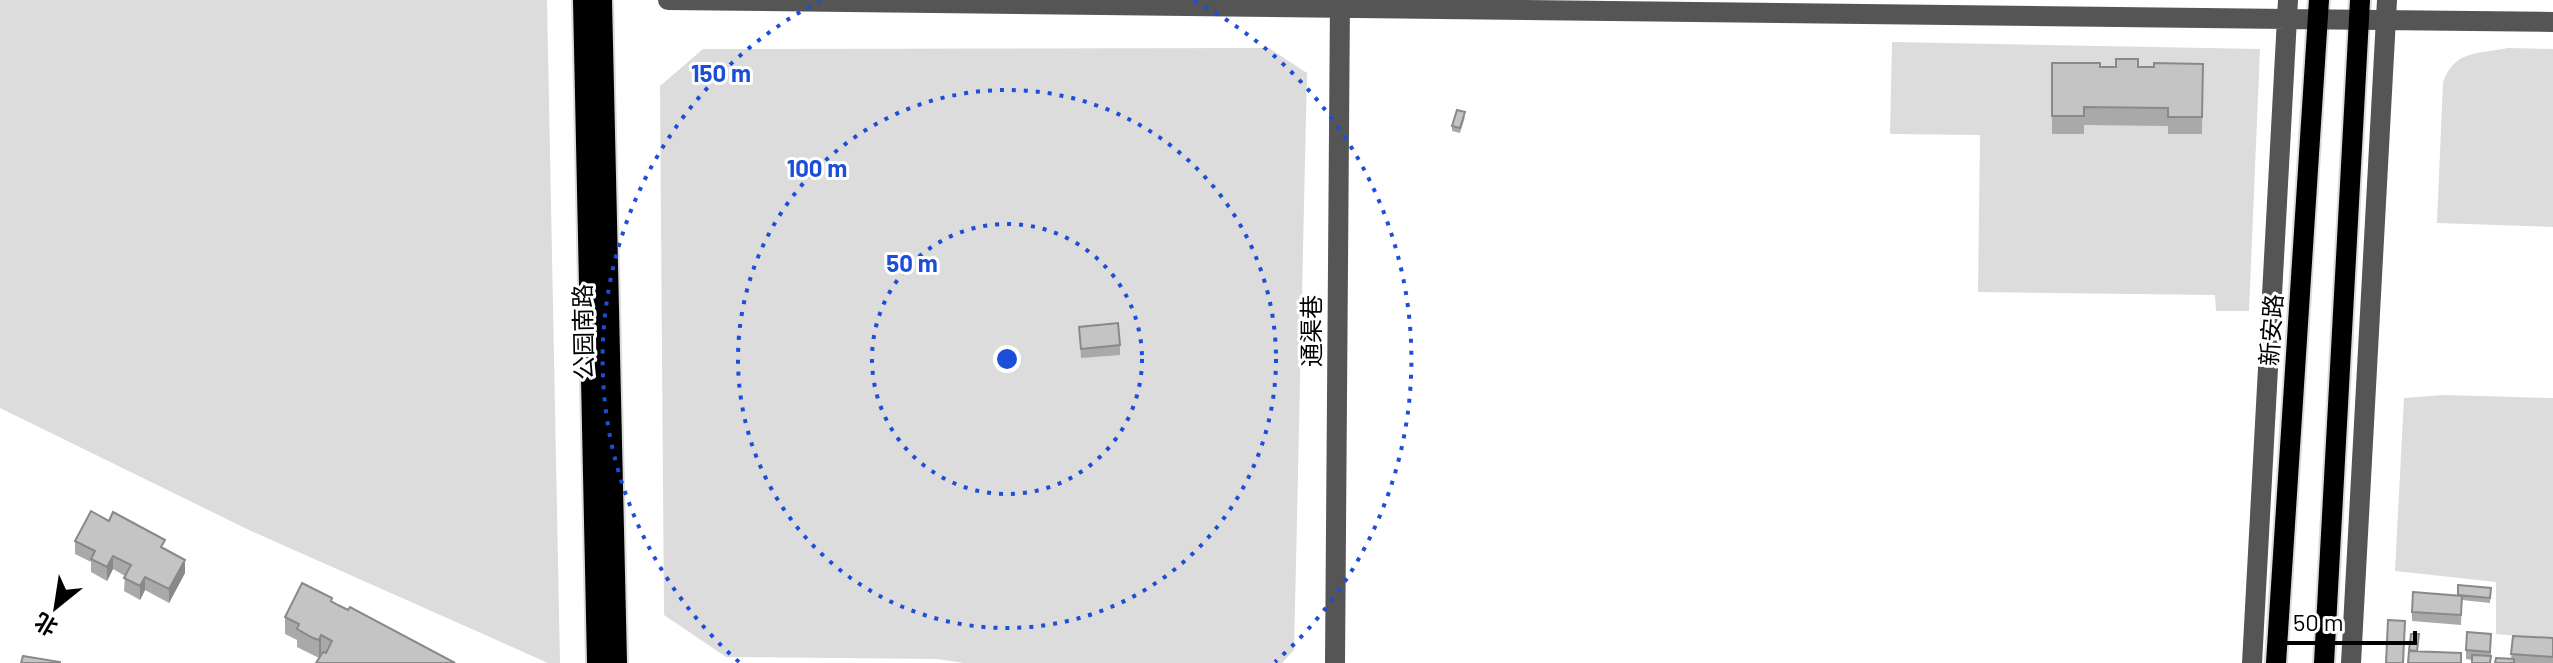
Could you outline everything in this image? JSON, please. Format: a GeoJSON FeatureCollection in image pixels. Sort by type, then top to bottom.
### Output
{"type":"FeatureCollection","features":[{"type":"Feature","properties":{"kind":"main road","name":"公园南路"},"geometry":{"type":"LineString","coordinates":[[583,0],[597,663]]}},
{"type":"Feature","properties":{"kind":"main road","name":"公园南路"},"geometry":{"type":"LineString","coordinates":[[602,0],[617,663]]}},
{"type":"Feature","properties":{"kind":"main road","name":"新安路"},"geometry":{"type":"LineString","coordinates":[[2276,663],[2319,9]]}},
{"type":"Feature","properties":{"kind":"main road"},"geometry":{"type":"LineString","coordinates":[[2324,663],[2360,9]]}},
{"type":"Feature","properties":{"kind":"street"},"geometry":{"type":"LineString","coordinates":[[668,0],[2360,9],[2553,22]]}},
{"type":"Feature","properties":{"kind":"street","name":"通渠巷"},"geometry":{"type":"LineString","coordinates":[[1335,663],[1340,4]]}},
{"type":"Feature","properties":{"kind":"street"},"geometry":{"type":"LineString","coordinates":[[2252,663],[2288,9]]}},
{"type":"Feature","properties":{"kind":"street"},"geometry":{"type":"LineString","coordinates":[[2351,663],[2387,10]]}},
{"type":"Feature","properties":{"kind":"shaded area"},"geometry":{"type":"Polygon","coordinates":[[[0,0],[547,0],[560,663],[548,663],[251,531],[0,408],[0,0]]]}},
{"type":"Feature","properties":{"kind":"shaded area"},"geometry":{"type":"Polygon","coordinates":[[[1892,42],[2260,49],[2249,311],[2216,311],[2215,295],[1978,292],[1980,135],[1890,134],[1892,42]]]}},
{"type":"Feature","properties":{"kind":"shaded area"},"geometry":{"type":"Polygon","coordinates":[[[1269,48],[1307,73],[1294,650],[1282,663],[964,663],[937,659],[726,657],[664,615],[660,86],[703,49],[1269,48]]]}},
{"type":"Feature","properties":{"kind":"shaded area"},"geometry":{"type":"Polygon","coordinates":[[[2508,48],[2553,49],[2553,227],[2437,223],[2443,82],[2448,71],[2461,58],[2508,48]]]}},
{"type":"Feature","properties":{"kind":"shaded area"},"geometry":{"type":"Polygon","coordinates":[[[2444,395],[2553,398],[2553,639],[2496,634],[2496,582],[2395,571],[2404,398],[2444,395]]]}},
{"type":"Feature","properties":{"kind":"building"},"geometry":{"type":"Polygon","coordinates":[[[2116,59],[2138,59],[2138,67],[2154,67],[2154,63],[2203,64],[2202,117],[2168,117],[2168,108],[2084,107],[2084,116],[2052,116],[2052,63],[2100,63],[2100,67],[2116,67],[2116,59]]]}},
{"type":"Feature","properties":{"kind":"building"},"geometry":{"type":"Polygon","coordinates":[[[1457,110],[1465,112],[1460,128],[1452,126],[1457,110]]]}},
{"type":"Feature","properties":{"kind":"building"},"geometry":{"type":"Polygon","coordinates":[[[1118,323],[1120,345],[1081,349],[1079,327],[1118,323]]]}},
{"type":"Feature","properties":{"kind":"building"},"geometry":{"type":"Polygon","coordinates":[[[91,511],[109,521],[113,512],[165,540],[161,547],[185,560],[169,589],[145,577],[140,586],[124,578],[131,565],[113,556],[107,567],[91,559],[95,551],[75,541],[91,511]]]}},
{"type":"Feature","properties":{"kind":"building"},"geometry":{"type":"Polygon","coordinates":[[[302,583],[332,598],[331,601],[338,605],[348,610],[350,607],[455,663],[316,663],[332,641],[321,635],[319,640],[313,638],[297,629],[299,624],[285,617],[302,583]]]}},
{"type":"Feature","properties":{"kind":"building"},"geometry":{"type":"Polygon","coordinates":[[[2458,585],[2491,588],[2490,598],[2458,595],[2458,585]]]}},
{"type":"Feature","properties":{"kind":"building"},"geometry":{"type":"Polygon","coordinates":[[[2413,592],[2462,596],[2461,615],[2412,612],[2413,592]]]}},
{"type":"Feature","properties":{"kind":"building"},"geometry":{"type":"Polygon","coordinates":[[[2388,620],[2405,621],[2403,663],[2386,663],[2388,620]]]}},
{"type":"Feature","properties":{"kind":"building"},"geometry":{"type":"Polygon","coordinates":[[[2467,632],[2491,634],[2490,652],[2466,650],[2467,632]]]}},
{"type":"Feature","properties":{"kind":"building"},"geometry":{"type":"Polygon","coordinates":[[[2411,634],[2419,634],[2417,651],[2409,650],[2411,634]]]}},
{"type":"Feature","properties":{"kind":"building"},"geometry":{"type":"Polygon","coordinates":[[[2513,636],[2553,638],[2553,657],[2511,654],[2513,636]]]}},
{"type":"Feature","properties":{"kind":"building"},"geometry":{"type":"Polygon","coordinates":[[[2409,651],[2461,653],[2461,663],[2408,663],[2409,651]]]}},
{"type":"Feature","properties":{"kind":"building"},"geometry":{"type":"Polygon","coordinates":[[[2472,655],[2491,656],[2490,663],[2472,663],[2472,655]]]}},
{"type":"Feature","properties":{"kind":"building"},"geometry":{"type":"Polygon","coordinates":[[[23,656],[60,662],[60,663],[21,663],[23,656]]]}},
{"type":"Feature","properties":{"kind":"building"},"geometry":{"type":"Polygon","coordinates":[[[2496,658],[2514,659],[2514,663],[2495,663],[2496,658]]]}}]}
